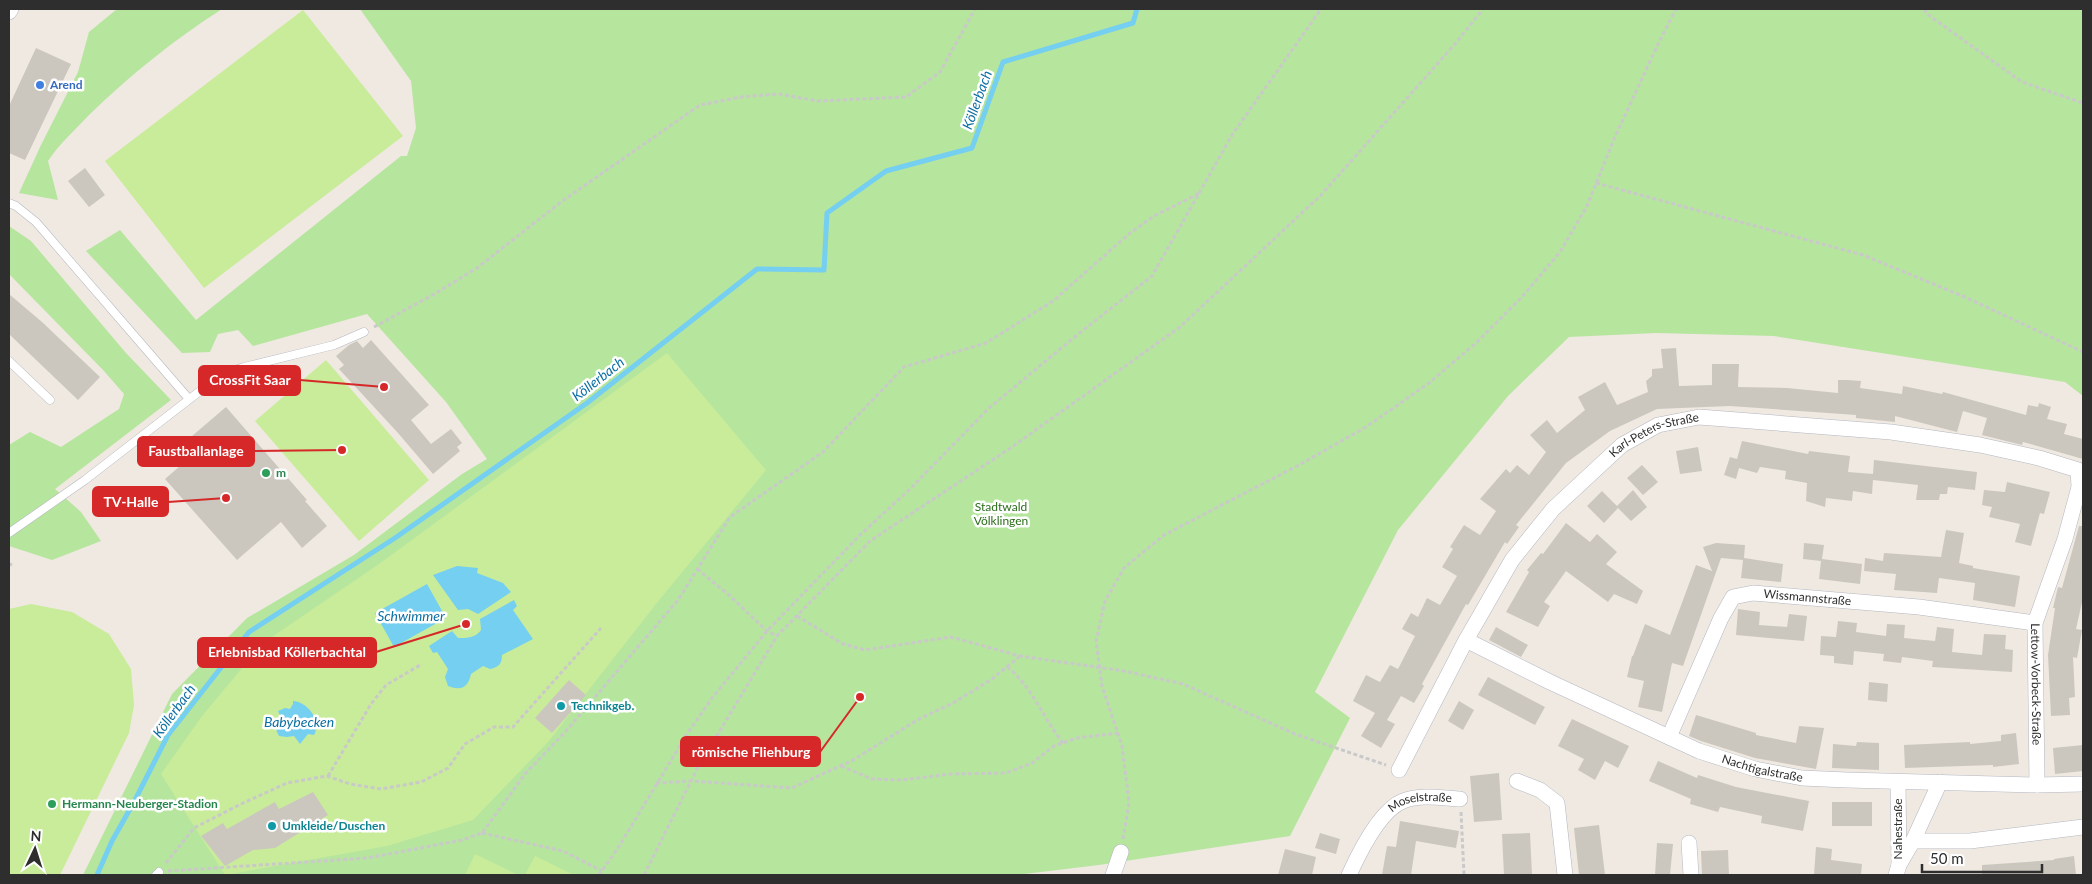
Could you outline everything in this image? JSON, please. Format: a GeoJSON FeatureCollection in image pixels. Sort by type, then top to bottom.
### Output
{"type":"FeatureCollection","features":[{"type":"Feature","properties":{"kind":"street","name":"Karl-Peters-Straße"},"geometry":{"type":"LineString","coordinates":[[1399,770],[1466,640],[1512,560],[1553,509],[1622,445],[1658,425],[1699,417],[1891,432],[1980,445],[2039,458],[2078,470]]}},
{"type":"Feature","properties":{"kind":"street","name":"Lettow-Vorbeck-Straße"},"geometry":{"type":"LineString","coordinates":[[2037,785],[2035,623],[2065,539],[2079,487],[2078,470]]}},
{"type":"Feature","properties":{"kind":"street","name":"Wissmannstraße"},"geometry":{"type":"LineString","coordinates":[[1669,737],[1721,618],[1733,596],[1753,593],[1919,607],[2035,623]]}},
{"type":"Feature","properties":{"kind":"street","name":"Nachtigalstraße"},"geometry":{"type":"LineString","coordinates":[[1466,640],[1550,682],[1699,751],[1755,769],[1802,778],[2037,785],[2083,784]]}},
{"type":"Feature","properties":{"kind":"street"},"geometry":{"type":"LineString","coordinates":[[1517,781],[1540,790],[1557,803],[1565,875]]}},
{"type":"Feature","properties":{"kind":"street","name":"Nahestraße"},"geometry":{"type":"LineString","coordinates":[[1898,782],[1898,870]]}},
{"type":"Feature","properties":{"kind":"street"},"geometry":{"type":"LineString","coordinates":[[1898,870],[1940,782]]}},
{"type":"Feature","properties":{"kind":"street","name":"Moselstraße"},"geometry":{"type":"LineString","coordinates":[[1349,875],[1374,829],[1388,811],[1403,801],[1429,797],[1460,799]]}},
{"type":"Feature","properties":{"kind":"street"},"geometry":{"type":"LineString","coordinates":[[1913,841],[1970,841],[2083,827]]}},
{"type":"Feature","properties":{"kind":"street"},"geometry":{"type":"LineString","coordinates":[[1689,843],[1690,875]]}},
{"type":"Feature","properties":{"kind":"street"},"geometry":{"type":"LineString","coordinates":[[1113,875],[1121,852]]}},
{"type":"Feature","properties":{"kind":"lane"},"geometry":{"type":"LineString","coordinates":[[9,202],[36,222],[190,399]]}},
{"type":"Feature","properties":{"kind":"lane"},"geometry":{"type":"LineString","coordinates":[[9,532],[85,480],[222,374],[253,364],[334,345],[364,332]]}},
{"type":"Feature","properties":{"kind":"lane"},"geometry":{"type":"LineString","coordinates":[[9,361],[50,400]]}},
{"type":"Feature","properties":{"kind":"path"},"geometry":{"type":"LineString","coordinates":[[364,332],[436,293],[477,268],[561,202],[700,105],[741,97],[778,94],[817,101],[906,97],[940,72],[975,9]]}},
{"type":"Feature","properties":{"kind":"path"},"geometry":{"type":"LineString","coordinates":[[599,875],[618,848],[655,783],[712,698],[767,632],[853,542],[910,489],[988,409],[1077,334],[1152,276],[1232,135],[1321,9]]}},
{"type":"Feature","properties":{"kind":"path"},"geometry":{"type":"LineString","coordinates":[[644,875],[698,767],[777,636],[870,541],[1009,449],[1180,327],[1321,195],[1455,44],[1482,9]]}},
{"type":"Feature","properties":{"kind":"path"},"geometry":{"type":"LineString","coordinates":[[1121,852],[1129,802],[1122,746],[1102,686],[1096,641],[1105,601],[1124,568],[1164,535],[1299,465],[1366,426],[1430,383],[1521,298],[1560,252],[1587,206],[1647,68],[1676,9]]}},
{"type":"Feature","properties":{"kind":"path"},"geometry":{"type":"LineString","coordinates":[[1924,9],[1928,14],[2022,82],[2083,103]]}},
{"type":"Feature","properties":{"kind":"path"},"geometry":{"type":"LineString","coordinates":[[1596,183],[1863,256],[1965,297],[2083,352]]}},
{"type":"Feature","properties":{"kind":"path"},"geometry":{"type":"LineString","coordinates":[[482,833],[525,774],[566,731],[678,600],[730,517],[823,452],[904,367],[986,343],[1053,301],[1130,233],[1154,216],[1200,193]]}},
{"type":"Feature","properties":{"kind":"path"},"geometry":{"type":"LineString","coordinates":[[697,570],[729,595],[767,632],[777,636]]}},
{"type":"Feature","properties":{"kind":"path"},"geometry":{"type":"LineString","coordinates":[[797,616],[837,640],[864,650],[951,637],[1020,656],[1100,667],[1183,684],[1295,734],[1399,770]]}},
{"type":"Feature","properties":{"kind":"path"},"geometry":{"type":"LineString","coordinates":[[158,873],[194,828],[287,783],[328,776],[350,784],[381,789],[421,782],[441,772],[448,768],[465,744],[494,727],[513,727],[601,628]]}},
{"type":"Feature","properties":{"kind":"path"},"geometry":{"type":"LineString","coordinates":[[655,783],[692,781],[792,788],[841,766],[919,719],[983,684],[1007,668],[1020,656]]}},
{"type":"Feature","properties":{"kind":"path"},"geometry":{"type":"LineString","coordinates":[[328,776],[371,704],[386,685],[422,664]]}},
{"type":"Feature","properties":{"kind":"path"},"geometry":{"type":"LineString","coordinates":[[1007,668],[1018,675],[1052,729],[1064,743]]}},
{"type":"Feature","properties":{"kind":"path"},"geometry":{"type":"LineString","coordinates":[[841,766],[872,779],[901,780],[951,774],[1006,773],[1032,763],[1054,746],[1077,738],[1118,733]]}},
{"type":"Feature","properties":{"kind":"path","name":"Moselstraße"},"geometry":{"type":"LineString","coordinates":[[1460,799],[1464,875]]}},
{"type":"Feature","properties":{"kind":"path"},"geometry":{"type":"LineString","coordinates":[[158,873],[368,858],[462,840],[482,833],[563,851],[602,871]]}},
{"type":"Feature","properties":{"kind":"green space"},"geometry":{"type":"Polygon","coordinates":[[[117,9],[222,9],[136,72],[89,115],[58,148],[48,161],[58,200],[19,193],[78,72],[89,32],[117,9]]]}},
{"type":"Feature","properties":{"kind":"green space","name":"Stadtwald Völklingen"},"geometry":{"type":"Polygon","coordinates":[[[360,9],[2083,9],[2083,396],[2065,382],[1774,336],[1656,333],[1569,337],[1508,396],[1398,530],[1315,692],[1350,718],[1290,836],[1099,865],[1015,875],[83,875],[172,694],[247,618],[354,555],[462,474],[487,459],[446,402],[367,314],[253,346],[238,330],[218,334],[210,352],[182,353],[86,251],[120,230],[196,320],[401,156],[407,156],[416,128],[411,81],[360,9]]]}},
{"type":"Feature","properties":{"kind":"green space"},"geometry":{"type":"Polygon","coordinates":[[[303,10],[403,136],[204,288],[105,161],[303,10]]]}},
{"type":"Feature","properties":{"kind":"green space"},"geometry":{"type":"Polygon","coordinates":[[[9,226],[31,241],[126,353],[171,400],[55,489],[81,512],[101,541],[52,560],[9,546],[9,445],[30,432],[61,447],[119,409],[124,394],[9,274],[9,226]]]}},
{"type":"Feature","properties":{"kind":"green space"},"geometry":{"type":"Polygon","coordinates":[[[667,353],[766,470],[656,604],[548,742],[473,820],[387,846],[225,875],[161,774],[202,716],[263,643],[379,564],[667,353]]]}},
{"type":"Feature","properties":{"kind":"green space"},"geometry":{"type":"Polygon","coordinates":[[[326,360],[429,480],[359,541],[255,421],[326,360]]]}},
{"type":"Feature","properties":{"kind":"green space","name":"Hermann-Neuberger-Stadion"},"geometry":{"type":"Polygon","coordinates":[[[31,604],[72,612],[109,634],[131,669],[134,705],[129,733],[60,875],[9,875],[9,609],[31,604]]]}},
{"type":"Feature","properties":{"kind":"green space"},"geometry":{"type":"Polygon","coordinates":[[[475,854],[516,874],[516,875],[465,875],[475,854]]]}},
{"type":"Feature","properties":{"kind":"green space"},"geometry":{"type":"Polygon","coordinates":[[[535,856],[574,875],[525,875],[535,856]]]}},
{"type":"Feature","properties":{"kind":"water"},"geometry":{"type":"Polygon","coordinates":[[[457,566],[478,568],[477,573],[503,583],[511,592],[478,614],[468,609],[458,610],[433,575],[457,566]]]}},
{"type":"Feature","properties":{"kind":"water","name":"Schwimmer"},"geometry":{"type":"Polygon","coordinates":[[[427,584],[446,618],[394,647],[375,613],[427,584]]]}},
{"type":"Feature","properties":{"kind":"water"},"geometry":{"type":"Polygon","coordinates":[[[514,600],[517,606],[513,610],[533,639],[502,655],[501,663],[498,666],[490,669],[483,666],[471,674],[468,682],[463,687],[448,686],[445,677],[448,669],[437,652],[433,653],[429,646],[452,631],[458,638],[474,636],[481,630],[480,619],[514,600]]]}},
{"type":"Feature","properties":{"kind":"water","name":"Babybecken"},"geometry":{"type":"Polygon","coordinates":[[[293,701],[304,705],[312,713],[316,724],[314,735],[308,734],[300,744],[294,736],[279,736],[276,728],[276,723],[280,716],[278,711],[285,708],[290,709],[293,701]]]}},
{"type":"Feature","properties":{"kind":"building","name":"Arend"},"geometry":{"type":"Polygon","coordinates":[[[36,48],[71,64],[25,160],[9,153],[9,106],[36,48]]]}},
{"type":"Feature","properties":{"kind":"building"},"geometry":{"type":"Polygon","coordinates":[[[85,168],[105,195],[89,207],[68,181],[85,168]]]}},
{"type":"Feature","properties":{"kind":"building"},"geometry":{"type":"Polygon","coordinates":[[[9,294],[42,322],[100,377],[78,400],[9,334],[9,294]]]}},
{"type":"Feature","properties":{"kind":"building"},"geometry":{"type":"Polygon","coordinates":[[[371,340],[429,405],[411,420],[431,444],[451,429],[462,443],[457,447],[460,451],[433,474],[339,369],[344,365],[336,356],[357,341],[363,348],[371,340]]]}},
{"type":"Feature","properties":{"kind":"building"},"geometry":{"type":"Polygon","coordinates":[[[1676,348],[1679,386],[1712,385],[1712,364],[1739,364],[1738,387],[1787,388],[1838,393],[1838,380],[1848,380],[1861,381],[1860,388],[1902,394],[1903,386],[1942,394],[1943,392],[2026,415],[2028,405],[2038,407],[2039,403],[2051,407],[2047,419],[2067,424],[2064,434],[2083,439],[2083,459],[2023,442],[2022,445],[1982,435],[1987,418],[1963,411],[1957,432],[1895,416],[1895,422],[1856,418],[1856,415],[1730,406],[1657,409],[1610,431],[1566,463],[1516,525],[1519,527],[1507,544],[1505,542],[1468,605],[1466,604],[1422,684],[1424,686],[1414,703],[1401,696],[1387,720],[1395,724],[1381,748],[1361,736],[1375,713],[1353,701],[1366,675],[1380,682],[1390,665],[1398,669],[1415,636],[1402,629],[1411,613],[1418,617],[1427,598],[1440,605],[1457,576],[1442,567],[1453,549],[1450,547],[1464,525],[1480,535],[1496,511],[1480,499],[1506,469],[1510,473],[1517,465],[1529,475],[1546,452],[1530,435],[1547,420],[1557,433],[1585,410],[1578,397],[1605,382],[1617,405],[1648,392],[1646,381],[1652,376],[1652,369],[1663,368],[1661,349],[1676,348]]]}},
{"type":"Feature","properties":{"kind":"building"},"geometry":{"type":"Polygon","coordinates":[[[226,407],[307,500],[305,501],[327,526],[302,548],[281,522],[237,560],[165,479],[202,447],[192,436],[226,407]]]}},
{"type":"Feature","properties":{"kind":"building"},"geometry":{"type":"Polygon","coordinates":[[[1742,441],[1808,454],[1809,451],[1850,456],[1848,472],[1873,474],[1874,460],[1977,472],[1975,490],[1948,487],[1947,494],[1940,494],[1939,500],[1916,500],[1918,485],[1873,480],[1872,494],[1853,491],[1852,501],[1826,498],[1825,507],[1806,501],[1807,483],[1785,479],[1786,471],[1760,467],[1757,473],[1739,468],[1736,479],[1724,475],[1730,457],[1737,459],[1742,441]]]}},
{"type":"Feature","properties":{"kind":"building"},"geometry":{"type":"Polygon","coordinates":[[[1698,447],[1702,471],[1680,474],[1676,451],[1698,447]]]}},
{"type":"Feature","properties":{"kind":"building"},"geometry":{"type":"Polygon","coordinates":[[[1642,465],[1658,482],[1643,495],[1627,478],[1642,465]]]}},
{"type":"Feature","properties":{"kind":"building"},"geometry":{"type":"Polygon","coordinates":[[[2007,482],[2050,492],[2044,514],[2040,513],[2031,546],[2015,542],[2020,524],[1989,517],[1992,507],[1982,505],[1984,490],[2005,492],[2007,482]]]}},
{"type":"Feature","properties":{"kind":"building"},"geometry":{"type":"Polygon","coordinates":[[[1633,490],[1647,507],[1631,521],[1618,508],[1604,523],[1587,506],[1602,491],[1617,506],[1633,490]]]}},
{"type":"Feature","properties":{"kind":"building"},"geometry":{"type":"Polygon","coordinates":[[[1566,523],[1590,542],[1597,534],[1617,552],[1606,564],[1643,591],[1637,604],[1614,594],[1608,602],[1566,571],[1544,602],[1550,606],[1538,627],[1506,612],[1529,572],[1527,570],[1541,553],[1543,554],[1566,523]]]}},
{"type":"Feature","properties":{"kind":"building"},"geometry":{"type":"Polygon","coordinates":[[[2079,526],[2083,526],[2083,598],[2076,629],[2082,630],[2077,658],[2073,657],[2075,697],[2069,698],[2070,715],[2051,716],[2048,655],[2055,608],[2053,608],[2058,587],[2062,588],[2079,526]]]}},
{"type":"Feature","properties":{"kind":"building"},"geometry":{"type":"Polygon","coordinates":[[[1946,530],[1964,533],[1959,563],[1973,566],[1973,568],[2020,576],[2015,607],[1973,600],[1975,583],[1939,578],[1937,593],[1894,590],[1896,574],[1864,571],[1865,558],[1883,561],[1884,553],[1941,557],[1946,530]]]}},
{"type":"Feature","properties":{"kind":"building"},"geometry":{"type":"Polygon","coordinates":[[[1716,543],[1745,545],[1744,558],[1783,564],[1781,582],[1741,578],[1743,560],[1721,558],[1683,666],[1672,663],[1662,712],[1638,707],[1644,681],[1627,677],[1632,656],[1645,624],[1670,635],[1696,565],[1712,571],[1703,547],[1716,543]]]}},
{"type":"Feature","properties":{"kind":"building"},"geometry":{"type":"Polygon","coordinates":[[[1804,543],[1824,545],[1822,559],[1862,564],[1860,584],[1819,579],[1821,561],[1803,559],[1804,543]]]}},
{"type":"Feature","properties":{"kind":"building"},"geometry":{"type":"Polygon","coordinates":[[[1738,609],[1760,612],[1759,625],[1787,627],[1789,614],[1807,616],[1804,641],[1736,635],[1738,609]]]}},
{"type":"Feature","properties":{"kind":"building"},"geometry":{"type":"Polygon","coordinates":[[[1838,621],[1857,623],[1856,632],[1886,636],[1887,624],[1905,625],[1904,638],[1935,641],[1937,627],[1954,629],[1952,652],[1982,655],[1984,634],[2006,635],[2005,649],[2013,650],[2012,672],[1932,667],[1933,661],[1902,657],[1901,663],[1883,661],[1884,654],[1854,651],[1853,665],[1834,663],[1834,656],[1820,655],[1821,636],[1836,637],[1838,621]]]}},
{"type":"Feature","properties":{"kind":"building"},"geometry":{"type":"Polygon","coordinates":[[[1496,627],[1528,645],[1521,657],[1489,640],[1496,627]]]}},
{"type":"Feature","properties":{"kind":"building"},"geometry":{"type":"Polygon","coordinates":[[[1488,677],[1545,707],[1535,725],[1478,695],[1488,677]]]}},
{"type":"Feature","properties":{"kind":"building","name":"Technikgeb."},"geometry":{"type":"Polygon","coordinates":[[[569,680],[586,695],[552,733],[535,718],[569,680]]]}},
{"type":"Feature","properties":{"kind":"building"},"geometry":{"type":"Polygon","coordinates":[[[1869,682],[1888,684],[1887,702],[1868,700],[1869,682]]]}},
{"type":"Feature","properties":{"kind":"building"},"geometry":{"type":"Polygon","coordinates":[[[1459,701],[1474,710],[1463,730],[1448,721],[1459,701]]]}},
{"type":"Feature","properties":{"kind":"building"},"geometry":{"type":"Polygon","coordinates":[[[1696,715],[1756,733],[1756,735],[1796,743],[1799,726],[1824,728],[1816,769],[1755,758],[1689,736],[1696,715]]]}},
{"type":"Feature","properties":{"kind":"building"},"geometry":{"type":"Polygon","coordinates":[[[1572,719],[1629,746],[1618,768],[1605,761],[1595,780],[1578,770],[1584,759],[1558,746],[1572,719]]]}},
{"type":"Feature","properties":{"kind":"building"},"geometry":{"type":"Polygon","coordinates":[[[2016,733],[2019,764],[1993,767],[1993,765],[1905,768],[1904,745],[1970,742],[1970,744],[2001,741],[2001,735],[2016,733]]]}},
{"type":"Feature","properties":{"kind":"building"},"geometry":{"type":"Polygon","coordinates":[[[1857,742],[1879,743],[1879,770],[1832,768],[1833,744],[1856,746],[1857,742]]]}},
{"type":"Feature","properties":{"kind":"building"},"geometry":{"type":"Polygon","coordinates":[[[2083,745],[2083,771],[2055,774],[2053,748],[2083,745]]]}},
{"type":"Feature","properties":{"kind":"building"},"geometry":{"type":"Polygon","coordinates":[[[1658,761],[1697,778],[1698,775],[1736,787],[1809,801],[1803,831],[1761,823],[1762,816],[1720,807],[1718,812],[1690,804],[1691,799],[1649,781],[1658,761]]]}},
{"type":"Feature","properties":{"kind":"building"},"geometry":{"type":"Polygon","coordinates":[[[1499,773],[1502,820],[1474,822],[1470,776],[1499,773]]]}},
{"type":"Feature","properties":{"kind":"building","name":"Umkleide/Duschen"},"geometry":{"type":"Polygon","coordinates":[[[313,792],[328,815],[275,848],[253,850],[225,866],[201,836],[223,823],[227,829],[275,802],[279,809],[313,792]]]}},
{"type":"Feature","properties":{"kind":"building"},"geometry":{"type":"Polygon","coordinates":[[[1832,802],[1872,802],[1872,826],[1832,826],[1832,802]]]}},
{"type":"Feature","properties":{"kind":"building"},"geometry":{"type":"Polygon","coordinates":[[[1400,821],[1459,831],[1456,848],[1416,841],[1411,875],[1382,875],[1387,846],[1396,847],[1400,821]]]}},
{"type":"Feature","properties":{"kind":"building"},"geometry":{"type":"Polygon","coordinates":[[[1599,825],[1605,875],[1579,875],[1574,828],[1599,825]]]}},
{"type":"Feature","properties":{"kind":"building"},"geometry":{"type":"Polygon","coordinates":[[[1320,833],[1340,839],[1336,854],[1315,848],[1320,833]]]}},
{"type":"Feature","properties":{"kind":"building"},"geometry":{"type":"Polygon","coordinates":[[[1530,833],[1532,875],[1504,875],[1502,834],[1530,833]]]}},
{"type":"Feature","properties":{"kind":"building"},"geometry":{"type":"Polygon","coordinates":[[[1657,843],[1673,844],[1670,875],[1655,875],[1657,843]]]}},
{"type":"Feature","properties":{"kind":"building"},"geometry":{"type":"Polygon","coordinates":[[[1816,847],[1832,849],[1831,860],[1862,864],[1861,875],[1814,875],[1816,847]]]}},
{"type":"Feature","properties":{"kind":"building"},"geometry":{"type":"Polygon","coordinates":[[[1285,849],[1316,857],[1312,875],[1278,875],[1285,849]]]}},
{"type":"Feature","properties":{"kind":"building"},"geometry":{"type":"Polygon","coordinates":[[[1728,850],[1729,875],[1702,875],[1701,851],[1728,850]]]}},
{"type":"Feature","properties":{"kind":"building"},"geometry":{"type":"Polygon","coordinates":[[[2074,856],[2076,875],[1982,875],[1982,865],[2054,860],[2074,856]]]}},
{"type":"Feature","properties":{"kind":"waterway","name":"Köllerbach"},"geometry":{"type":"LineString","coordinates":[[97,875],[112,841],[168,735],[249,632],[395,538],[587,403],[757,269],[824,270],[827,213],[886,171],[972,148],[1003,62],[1133,23],[1137,9]]}},
{"type":"Feature","properties":{"kind":"place","name":"Arend"},"geometry":{"type":"Point","coordinates":[40,85]}},
{"type":"Feature","properties":{"kind":"place","name":"CrossFit Saar"},"geometry":{"type":"Point","coordinates":[384,387]}},
{"type":"Feature","properties":{"kind":"place","name":"Faustballanlage"},"geometry":{"type":"Point","coordinates":[342,450]}},
{"type":"Feature","properties":{"kind":"place","name":"m"},"geometry":{"type":"Point","coordinates":[266,473]}},
{"type":"Feature","properties":{"kind":"place","name":"TV-Halle"},"geometry":{"type":"Point","coordinates":[226,498]}},
{"type":"Feature","properties":{"kind":"place","name":"Erlebnisbad Köllerbachtal"},"geometry":{"type":"Point","coordinates":[466,624]}},
{"type":"Feature","properties":{"kind":"place","name":"römische Fliehburg"},"geometry":{"type":"Point","coordinates":[860,697]}},
{"type":"Feature","properties":{"kind":"place","name":"Technikgeb."},"geometry":{"type":"Point","coordinates":[561,706]}},
{"type":"Feature","properties":{"kind":"place","name":"Hermann-Neuberger-Stadion"},"geometry":{"type":"Point","coordinates":[52,804]}},
{"type":"Feature","properties":{"kind":"place","name":"Umkleide/Duschen"},"geometry":{"type":"Point","coordinates":[272,826]}}]}
